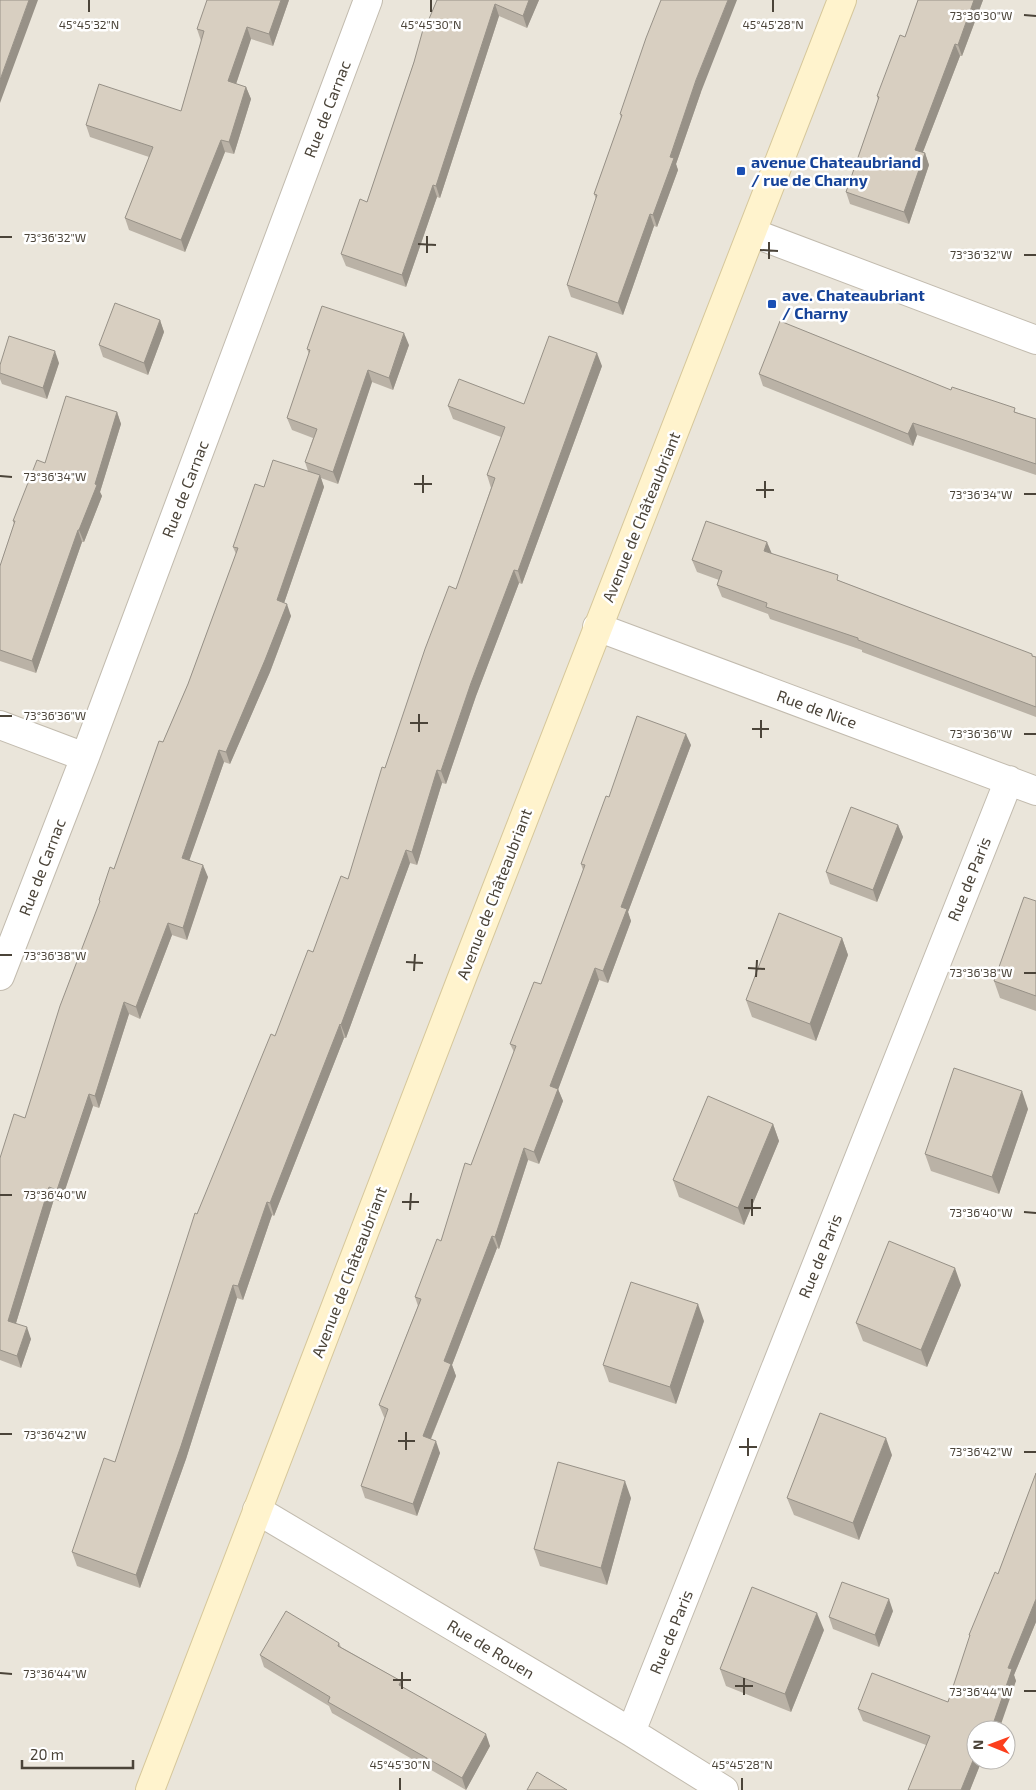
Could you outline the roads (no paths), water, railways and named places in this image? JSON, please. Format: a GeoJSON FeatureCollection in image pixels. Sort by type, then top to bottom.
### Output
{"type":"FeatureCollection","features":[{"type":"Feature","properties":{"kind":"street","name":"Rue de Carnac"},"geometry":{"type":"LineString","coordinates":[[0,976],[85,757],[368,0]]}},
{"type":"Feature","properties":{"kind":"street","name":"Avenue de Châteaubriant"},"geometry":{"type":"LineString","coordinates":[[150,1790],[597,627],[753,233],[842,0]]}},
{"type":"Feature","properties":{"kind":"street"},"geometry":{"type":"LineString","coordinates":[[753,233],[1036,340]]}},
{"type":"Feature","properties":{"kind":"street","name":"Rue de Nice"},"geometry":{"type":"LineString","coordinates":[[597,627],[1036,791]]}},
{"type":"Feature","properties":{"kind":"street"},"geometry":{"type":"LineString","coordinates":[[0,725],[85,757]]}},
{"type":"Feature","properties":{"kind":"street","name":"Rue de Paris"},"geometry":{"type":"LineString","coordinates":[[631,1732],[1009,780]]}},
{"type":"Feature","properties":{"kind":"street","name":"Rue de Rouen"},"geometry":{"type":"LineString","coordinates":[[257,1510],[631,1732],[724,1790]]}},
{"type":"Feature","properties":{"kind":"place","name":"avenue Chateaubriand / rue de Charny"},"geometry":{"type":"Point","coordinates":[741,171]}},
{"type":"Feature","properties":{"kind":"place","name":"ave. Chateaubriant / Charny"},"geometry":{"type":"Point","coordinates":[772,304]}}]}
